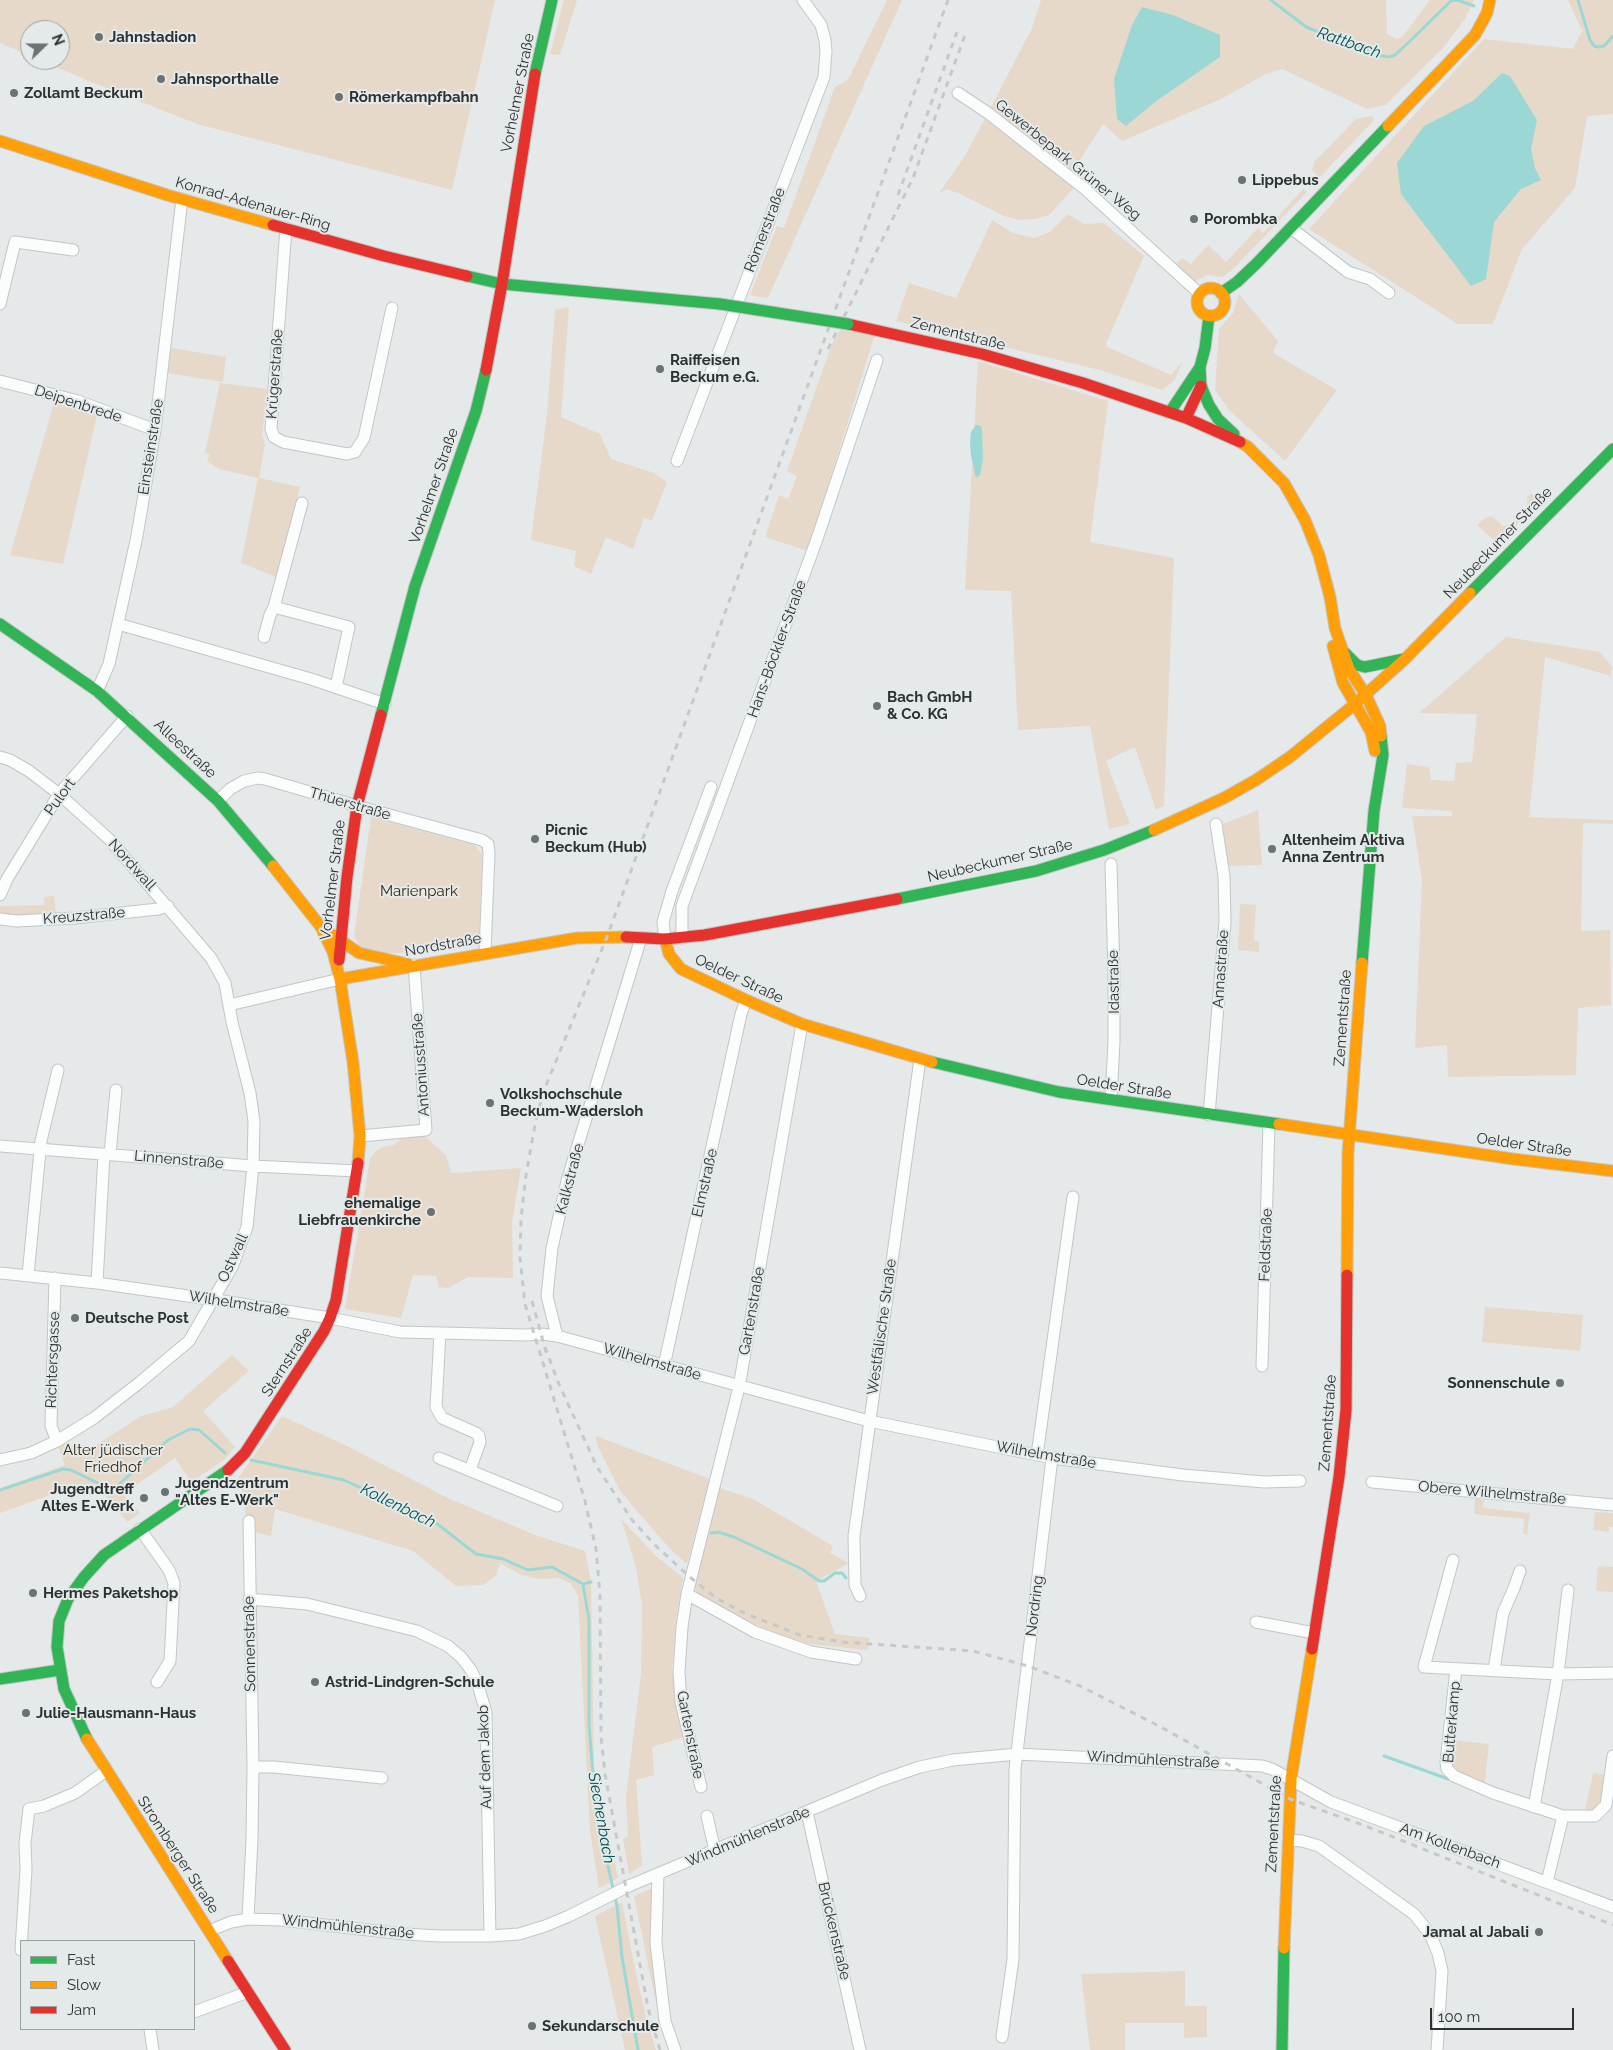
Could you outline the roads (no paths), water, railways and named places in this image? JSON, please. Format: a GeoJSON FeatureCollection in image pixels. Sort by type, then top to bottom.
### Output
{"type":"FeatureCollection","features":[{"type":"Feature","properties":{"kind":"street","name":"Vorhelmer Straße"},"geometry":{"type":"LineString","coordinates":[[340,979],[340,940],[357,806],[415,586],[476,411],[485,374],[502,284],[531,92],[552,0]]}},
{"type":"Feature","properties":{"kind":"street","name":"Römerstraße"},"geometry":{"type":"LineString","coordinates":[[676,461],[824,77],[826,51],[821,25],[803,0]]}},
{"type":"Feature","properties":{"kind":"street"},"geometry":{"type":"LineString","coordinates":[[1221,294],[1237,282],[1291,228],[1475,35],[1487,12],[1490,0]]}},
{"type":"Feature","properties":{"kind":"street","name":"Gewerbepark Grüner Weg"},"geometry":{"type":"LineString","coordinates":[[958,93],[988,113],[1085,189],[1200,294]]}},
{"type":"Feature","properties":{"kind":"street","name":"Konrad-Adenauer-Ring"},"geometry":{"type":"LineString","coordinates":[[0,141],[182,199],[416,264],[502,284]]}},
{"type":"Feature","properties":{"kind":"street","name":"Einsteinstraße"},"geometry":{"type":"LineString","coordinates":[[97,691],[110,664],[137,536],[155,430],[182,199]]}},
{"type":"Feature","properties":{"kind":"street","name":"Krügerstraße"},"geometry":{"type":"LineString","coordinates":[[286,228],[270,429],[274,437],[283,442],[347,454],[355,452],[364,438],[392,308]]}},
{"type":"Feature","properties":{"kind":"street"},"geometry":{"type":"LineString","coordinates":[[1291,228],[1348,272],[1370,279],[1389,293]]}},
{"type":"Feature","properties":{"kind":"street"},"geometry":{"type":"LineString","coordinates":[[0,304],[15,242],[74,250]]}},
{"type":"Feature","properties":{"kind":"street","name":"Zementstraße"},"geometry":{"type":"LineString","coordinates":[[502,284],[720,304],[848,324],[1000,359],[1083,383],[1186,418],[1248,447],[1279,478],[1297,504],[1314,539],[1330,597],[1335,628],[1349,669],[1366,695],[1380,726],[1384,756],[1376,794]]}},
{"type":"Feature","properties":{"kind":"street"},"geometry":{"type":"LineString","coordinates":[[1211,289],[1221,294],[1224,299],[1224,306],[1221,312],[1210,316],[1199,310],[1197,299],[1200,294],[1211,289]]}},
{"type":"Feature","properties":{"kind":"street"},"geometry":{"type":"LineString","coordinates":[[1170,412],[1200,367],[1206,348],[1210,316]]}},
{"type":"Feature","properties":{"kind":"street","name":"Hans-Böckler-Straße"},"geometry":{"type":"LineString","coordinates":[[682,938],[682,906],[818,539],[877,360]]}},
{"type":"Feature","properties":{"kind":"street"},"geometry":{"type":"LineString","coordinates":[[1200,367],[1202,386],[1209,405],[1218,419],[1248,447]]}},
{"type":"Feature","properties":{"kind":"street","name":"Deipenbrede"},"geometry":{"type":"LineString","coordinates":[[0,381],[78,401],[155,430]]}},
{"type":"Feature","properties":{"kind":"street"},"geometry":{"type":"LineString","coordinates":[[1186,418],[1202,386]]}},
{"type":"Feature","properties":{"kind":"street","name":"Neubeckumer Straße"},"geometry":{"type":"LineString","coordinates":[[665,939],[682,938],[956,888],[1036,871],[1108,849],[1168,825],[1256,780],[1290,757],[1366,695],[1405,659],[1613,449]]}},
{"type":"Feature","properties":{"kind":"street"},"geometry":{"type":"LineString","coordinates":[[264,637],[302,503]]}},
{"type":"Feature","properties":{"kind":"street","name":"Zementstraße"},"geometry":{"type":"LineString","coordinates":[[1282,2050],[1291,1779],[1340,1477],[1346,1410],[1350,1135],[1376,794],[1376,756],[1370,732],[1343,683],[1336,666],[1329,628],[1323,570]]}},
{"type":"Feature","properties":{"kind":"street"},"geometry":{"type":"LineString","coordinates":[[274,607],[349,627],[336,687]]}},
{"type":"Feature","properties":{"kind":"street","name":"Alleestraße"},"geometry":{"type":"LineString","coordinates":[[0,624],[97,691],[127,716],[218,801],[249,836],[321,927],[333,952],[340,979]]}},
{"type":"Feature","properties":{"kind":"street"},"geometry":{"type":"LineString","coordinates":[[118,624],[236,657],[385,704]]}},
{"type":"Feature","properties":{"kind":"street"},"geometry":{"type":"LineString","coordinates":[[1343,651],[1357,665],[1365,667],[1405,659]]}},
{"type":"Feature","properties":{"kind":"street","name":"Pulort"},"geometry":{"type":"LineString","coordinates":[[0,895],[4,879],[59,794],[127,716]]}},
{"type":"Feature","properties":{"kind":"street","name":"Nordwall"},"geometry":{"type":"LineString","coordinates":[[0,757],[10,760],[59,794],[109,839],[212,958],[225,983],[229,1005]]}},
{"type":"Feature","properties":{"kind":"street","name":"Thüerstraße"},"geometry":{"type":"LineString","coordinates":[[218,801],[237,785],[258,778],[482,840],[488,844],[485,952]]}},
{"type":"Feature","properties":{"kind":"street"},"geometry":{"type":"LineString","coordinates":[[665,939],[663,922],[672,891],[711,787]]}},
{"type":"Feature","properties":{"kind":"street","name":"Annastraße"},"geometry":{"type":"LineString","coordinates":[[1209,1115],[1225,922],[1224,876],[1216,824]]}},
{"type":"Feature","properties":{"kind":"street","name":"Idastraße"},"geometry":{"type":"LineString","coordinates":[[1111,864],[1114,1041],[1111,1100]]}},
{"type":"Feature","properties":{"kind":"street","name":"Kreuzstraße"},"geometry":{"type":"LineString","coordinates":[[0,919],[18,921],[75,918],[158,909],[168,906]]}},
{"type":"Feature","properties":{"kind":"street","name":"Alleestraße"},"geometry":{"type":"LineString","coordinates":[[321,927],[359,953],[414,965]]}},
{"type":"Feature","properties":{"kind":"street","name":"Nordstraße"},"geometry":{"type":"LineString","coordinates":[[229,1005],[340,979],[485,952],[577,938],[665,939]]}},
{"type":"Feature","properties":{"kind":"street","name":"Kalkstraße"},"geometry":{"type":"LineString","coordinates":[[556,1336],[547,1296],[552,1248],[568,1181],[641,938]]}},
{"type":"Feature","properties":{"kind":"street","name":"Oelder Straße"},"geometry":{"type":"LineString","coordinates":[[665,939],[669,954],[681,969],[746,1000],[802,1024],[920,1059],[1059,1092],[1269,1124],[1564,1166],[1613,1171]]}},
{"type":"Feature","properties":{"kind":"street","name":"Antoniusstraße"},"geometry":{"type":"LineString","coordinates":[[360,1136],[426,1130],[414,965]]}},
{"type":"Feature","properties":{"kind":"street","name":"Sternstraße"},"geometry":{"type":"LineString","coordinates":[[60,1670],[57,1647],[59,1621],[68,1599],[84,1577],[104,1555],[229,1469],[245,1452],[324,1331],[330,1318],[336,1300],[357,1171],[360,1136],[353,1062],[340,979]]}},
{"type":"Feature","properties":{"kind":"street","name":"Elmstraße"},"geometry":{"type":"LineString","coordinates":[[664,1366],[741,1014],[746,1000]]}},
{"type":"Feature","properties":{"kind":"street","name":"Ostwall"},"geometry":{"type":"LineString","coordinates":[[0,1460],[31,1453],[57,1442],[94,1418],[124,1395],[188,1341],[232,1268],[243,1242],[250,1210],[254,1121],[250,1093],[229,1005]]}},
{"type":"Feature","properties":{"kind":"street","name":"Gartenstraße"},"geometry":{"type":"LineString","coordinates":[[700,1787],[681,1702],[679,1672],[682,1627],[688,1594],[739,1387],[802,1024]]}},
{"type":"Feature","properties":{"kind":"street","name":"Westfälische Straße"},"geometry":{"type":"LineString","coordinates":[[860,1596],[855,1585],[854,1536],[920,1059]]}},
{"type":"Feature","properties":{"kind":"street"},"geometry":{"type":"LineString","coordinates":[[28,1275],[40,1148],[58,1070]]}},
{"type":"Feature","properties":{"kind":"street"},"geometry":{"type":"LineString","coordinates":[[97,1283],[107,1154],[116,1090]]}},
{"type":"Feature","properties":{"kind":"street","name":"Feldstraße"},"geometry":{"type":"LineString","coordinates":[[1262,1366],[1269,1124]]}},
{"type":"Feature","properties":{"kind":"street","name":"Linnenstraße"},"geometry":{"type":"LineString","coordinates":[[0,1146],[253,1166],[357,1171]]}},
{"type":"Feature","properties":{"kind":"street"},"geometry":{"type":"LineString","coordinates":[[1037,1455],[1073,1197]]}},
{"type":"Feature","properties":{"kind":"street","name":"Wilhelmstraße"},"geometry":{"type":"LineString","coordinates":[[0,1273],[97,1283],[212,1299],[330,1318],[400,1332],[541,1334],[556,1336],[869,1421],[1052,1458],[1192,1476],[1264,1482],[1300,1481]]}},
{"type":"Feature","properties":{"kind":"street","name":"Richtersgasse"},"geometry":{"type":"LineString","coordinates":[[55,1278],[51,1426],[57,1442]]}},
{"type":"Feature","properties":{"kind":"street"},"geometry":{"type":"LineString","coordinates":[[440,1333],[436,1407],[442,1418],[479,1436],[480,1442],[470,1470]]}},
{"type":"Feature","properties":{"kind":"street"},"geometry":{"type":"LineString","coordinates":[[439,1458],[557,1506]]}},
{"type":"Feature","properties":{"kind":"street","name":"Nordring"},"geometry":{"type":"LineString","coordinates":[[1002,2037],[1014,1959],[1015,1778],[1017,1754],[1052,1458]]}},
{"type":"Feature","properties":{"kind":"street","name":"Obere Wilhelmstraße"},"geometry":{"type":"LineString","coordinates":[[1372,1482],[1613,1505]]}},
{"type":"Feature","properties":{"kind":"street","name":"Sonnenstraße"},"geometry":{"type":"LineString","coordinates":[[248,1919],[253,1767],[249,1521]]}},
{"type":"Feature","properties":{"kind":"street"},"geometry":{"type":"LineString","coordinates":[[140,1529],[169,1570],[174,1583],[170,1661],[157,1682]]}},
{"type":"Feature","properties":{"kind":"street","name":"Butterkamp"},"geometry":{"type":"LineString","coordinates":[[1453,1560],[1424,1667],[1558,1674],[1613,1673]]}},
{"type":"Feature","properties":{"kind":"street"},"geometry":{"type":"LineString","coordinates":[[1494,1670],[1503,1613],[1520,1571]]}},
{"type":"Feature","properties":{"kind":"street"},"geometry":{"type":"LineString","coordinates":[[1534,1807],[1558,1674],[1568,1590]]}},
{"type":"Feature","properties":{"kind":"street"},"geometry":{"type":"LineString","coordinates":[[688,1594],[754,1632],[811,1652],[856,1659]]}},
{"type":"Feature","properties":{"kind":"street","name":"Auf dem Jakob"},"geometry":{"type":"LineString","coordinates":[[249,1599],[306,1604],[416,1631],[448,1646],[461,1657],[471,1670],[477,1682],[486,1712],[490,1936]]}},
{"type":"Feature","properties":{"kind":"street"},"geometry":{"type":"LineString","coordinates":[[1256,1622],[1314,1633]]}},
{"type":"Feature","properties":{"kind":"street","name":"Butterkamp"},"geometry":{"type":"LineString","coordinates":[[1456,1669],[1446,1762],[1447,1769],[1454,1776],[1485,1790],[1563,1816],[1595,1816],[1606,1805],[1613,1756]]}},
{"type":"Feature","properties":{"kind":"street"},"geometry":{"type":"LineString","coordinates":[[0,1679],[60,1670]]}},
{"type":"Feature","properties":{"kind":"street","name":"Stromberger Straße"},"geometry":{"type":"LineString","coordinates":[[60,1670],[70,1708],[83,1733],[285,2050]]}},
{"type":"Feature","properties":{"kind":"street","name":"Windmühlenstraße"},"geometry":{"type":"LineString","coordinates":[[210,1931],[231,1922],[248,1919],[281,1920],[404,1934],[490,1936],[519,1934],[545,1926],[658,1874],[882,1780],[920,1767],[953,1760],[1017,1754],[1251,1764],[1272,1769],[1291,1779]]}},
{"type":"Feature","properties":{"kind":"street"},"geometry":{"type":"LineString","coordinates":[[253,1767],[274,1767],[382,1778]]}},
{"type":"Feature","properties":{"kind":"street"},"geometry":{"type":"LineString","coordinates":[[22,1940],[26,1870],[25,1844],[29,1808],[44,1806],[76,1793],[106,1771]]}},
{"type":"Feature","properties":{"kind":"street","name":"Am Kollenbach"},"geometry":{"type":"LineString","coordinates":[[1291,1779],[1331,1802],[1613,1907]]}},
{"type":"Feature","properties":{"kind":"street","name":"Brückenstraße"},"geometry":{"type":"LineString","coordinates":[[807,1812],[860,2050]]}},
{"type":"Feature","properties":{"kind":"street"},"geometry":{"type":"LineString","coordinates":[[707,1816],[715,1851]]}},
{"type":"Feature","properties":{"kind":"street"},"geometry":{"type":"LineString","coordinates":[[1547,1882],[1563,1816]]}},
{"type":"Feature","properties":{"kind":"street"},"geometry":{"type":"LineString","coordinates":[[1288,1840],[1302,1841],[1319,1846],[1414,1914],[1430,1934],[1438,1953],[1442,1971],[1437,2050]]}},
{"type":"Feature","properties":{"kind":"street"},"geometry":{"type":"LineString","coordinates":[[658,1874],[656,1943],[665,2022],[675,2050]]}},
{"type":"Feature","properties":{"kind":"street"},"geometry":{"type":"LineString","coordinates":[[195,2012],[248,1992]]}},
{"type":"Feature","properties":{"kind":"street"},"geometry":{"type":"LineString","coordinates":[[150,2030],[153,2050]]}},
{"type":"Feature","properties":{"kind":"water"},"geometry":{"type":"Polygon","coordinates":[[[1142,7],[1173,15],[1220,35],[1220,57],[1155,102],[1126,126],[1117,119],[1114,79],[1132,25],[1142,7]]]}},
{"type":"Feature","properties":{"kind":"water"},"geometry":{"type":"Polygon","coordinates":[[[1502,73],[1510,76],[1537,120],[1531,149],[1535,168],[1541,180],[1521,189],[1494,222],[1486,279],[1471,286],[1401,194],[1397,163],[1424,126],[1473,101],[1502,73]]]}},
{"type":"Feature","properties":{"kind":"water"},"geometry":{"type":"Polygon","coordinates":[[[976,425],[981,426],[983,459],[980,475],[976,478],[970,442],[971,432],[976,425]]]}},
{"type":"Feature","properties":{"kind":"waterway","name":"Rattbach"},"geometry":{"type":"LineString","coordinates":[[1271,0],[1306,27],[1389,57],[1395,55],[1451,1],[1458,0],[1474,6]]}},
{"type":"Feature","properties":{"kind":"waterway","name":"Rattbach"},"geometry":{"type":"LineString","coordinates":[[1578,0],[1590,40],[1594,46],[1604,46],[1613,36]]}},
{"type":"Feature","properties":{"kind":"waterway","name":"Kollenbach"},"geometry":{"type":"LineString","coordinates":[[0,1490],[63,1469],[71,1470],[110,1489],[115,1488],[168,1440],[190,1429],[199,1430],[225,1453]]}},
{"type":"Feature","properties":{"kind":"waterway","name":"Kollenbach"},"geometry":{"type":"LineString","coordinates":[[251,1460],[344,1480],[436,1523],[476,1554],[503,1559],[528,1570],[552,1567],[583,1584],[591,1582]]}},
{"type":"Feature","properties":{"kind":"waterway","name":"Kollenbach"},"geometry":{"type":"LineString","coordinates":[[711,1533],[718,1532],[734,1537],[802,1569],[819,1581],[824,1581],[835,1573],[842,1573],[846,1578]]}},
{"type":"Feature","properties":{"kind":"waterway","name":"Siechenbach"},"geometry":{"type":"LineString","coordinates":[[583,1584],[589,1620],[589,1725],[594,1787],[617,1906],[622,1957],[638,2050]]}},
{"type":"Feature","properties":{"kind":"waterway","name":"Kollenbach"},"geometry":{"type":"LineString","coordinates":[[1384,1756],[1451,1780]]}},
{"type":"Feature","properties":{"kind":"railway"},"geometry":{"type":"LineString","coordinates":[[660,2050],[648,2008],[605,1774],[601,1736],[600,1595],[596,1549],[585,1501],[525,1304],[520,1258],[521,1219],[526,1175],[537,1114],[547,1083],[607,937],[948,0]]}},
{"type":"Feature","properties":{"kind":"railway"},"geometry":{"type":"LineString","coordinates":[[898,195],[957,32]]}},
{"type":"Feature","properties":{"kind":"railway"},"geometry":{"type":"LineString","coordinates":[[828,349],[913,178],[965,35]]}},
{"type":"Feature","properties":{"kind":"railway"},"geometry":{"type":"LineString","coordinates":[[532,1301],[546,1352]]}},
{"type":"Feature","properties":{"kind":"railway"},"geometry":{"type":"LineString","coordinates":[[545,1347],[558,1382],[597,1467],[632,1520],[656,1546],[716,1598],[746,1614],[800,1635],[842,1642],[973,1651],[1028,1666],[1080,1686],[1159,1726],[1290,1799],[1363,1825],[1613,1925]]}},
{"type":"Feature","properties":{"kind":"place","name":"Jahnstadion"},"geometry":{"type":"Point","coordinates":[99,37]}},
{"type":"Feature","properties":{"kind":"place","name":"Jahnsporthalle"},"geometry":{"type":"Point","coordinates":[161,79]}},
{"type":"Feature","properties":{"kind":"place","name":"Zollamt Beckum"},"geometry":{"type":"Point","coordinates":[14,93]}},
{"type":"Feature","properties":{"kind":"place","name":"Römerkampfbahn"},"geometry":{"type":"Point","coordinates":[339,97]}},
{"type":"Feature","properties":{"kind":"place","name":"Lippebus"},"geometry":{"type":"Point","coordinates":[1242,180]}},
{"type":"Feature","properties":{"kind":"place","name":"Porombka"},"geometry":{"type":"Point","coordinates":[1194,219]}},
{"type":"Feature","properties":{"kind":"place","name":"Raiffeisen Beckum e.G."},"geometry":{"type":"Point","coordinates":[660,369]}},
{"type":"Feature","properties":{"kind":"place","name":"Bach GmbH & Co. KG"},"geometry":{"type":"Point","coordinates":[877,706]}},
{"type":"Feature","properties":{"kind":"place","name":"Picnic Beckum (Hub)"},"geometry":{"type":"Point","coordinates":[535,839]}},
{"type":"Feature","properties":{"kind":"place","name":"Altenheim Aktiva Anna Zentrum"},"geometry":{"type":"Point","coordinates":[1272,849]}},
{"type":"Feature","properties":{"kind":"place","name":"Volkshochschule Beckum-Wadersloh"},"geometry":{"type":"Point","coordinates":[490,1103]}},
{"type":"Feature","properties":{"kind":"place","name":"ehemalige Liebfrauenkirche"},"geometry":{"type":"Point","coordinates":[431,1212]}},
{"type":"Feature","properties":{"kind":"place","name":"Deutsche Post"},"geometry":{"type":"Point","coordinates":[75,1318]}},
{"type":"Feature","properties":{"kind":"place","name":"Sonnenschule"},"geometry":{"type":"Point","coordinates":[1560,1383]}},
{"type":"Feature","properties":{"kind":"place","name":"Jugendzentrum \"Altes E-Werk\""},"geometry":{"type":"Point","coordinates":[165,1492]}},
{"type":"Feature","properties":{"kind":"place","name":"Jugendtreff Altes E-Werk"},"geometry":{"type":"Point","coordinates":[144,1498]}},
{"type":"Feature","properties":{"kind":"place","name":"Hermes Paketshop"},"geometry":{"type":"Point","coordinates":[33,1593]}},
{"type":"Feature","properties":{"kind":"place","name":"Astrid-Lindgren-Schule"},"geometry":{"type":"Point","coordinates":[315,1682]}},
{"type":"Feature","properties":{"kind":"place","name":"Julie-Hausmann-Haus"},"geometry":{"type":"Point","coordinates":[26,1713]}},
{"type":"Feature","properties":{"kind":"place","name":"Jamal al Jabali"},"geometry":{"type":"Point","coordinates":[1539,1932]}},
{"type":"Feature","properties":{"kind":"place","name":"Sekundarschule"},"geometry":{"type":"Point","coordinates":[532,2026]}},
{"type":"Feature","properties":{"kind":"park label","name":"Marienpark"},"geometry":{"type":"Point","coordinates":[419,891]}},
{"type":"Feature","properties":{"kind":"park label","name":"Alter jüdischer Friedhof"},"geometry":{"type":"Point","coordinates":[113,1458]}}]}
